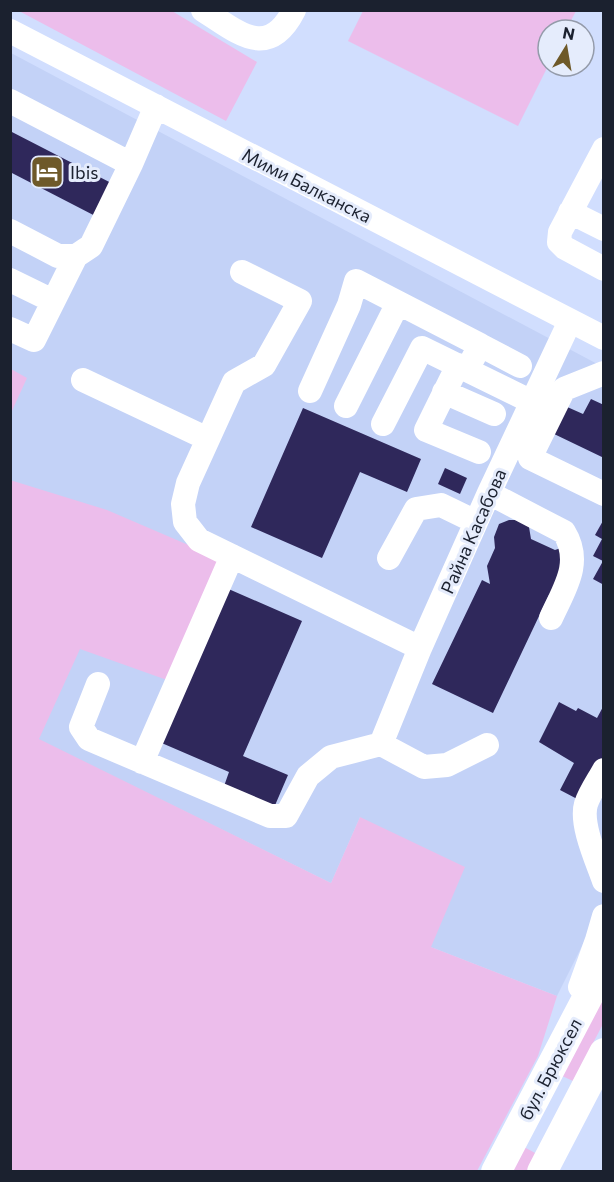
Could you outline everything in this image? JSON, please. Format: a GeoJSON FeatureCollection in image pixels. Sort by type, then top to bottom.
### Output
{"type":"FeatureCollection","features":[{"type":"Feature","properties":{"kind":"main road","name":"бул. Брюксел"},"geometry":{"type":"LineString","coordinates":[[496,1172],[603,966]]}},
{"type":"Feature","properties":{"kind":"main road"},"geometry":{"type":"LineString","coordinates":[[542,1172],[603,1053]]}},
{"type":"Feature","properties":{"kind":"street"},"geometry":{"type":"LineString","coordinates":[[203,10],[243,35],[260,39],[275,36],[287,23],[294,10]]}},
{"type":"Feature","properties":{"kind":"street","name":"Мими Балканска"},"geometry":{"type":"LineString","coordinates":[[10,31],[603,338]]}},
{"type":"Feature","properties":{"kind":"street"},"geometry":{"type":"LineString","coordinates":[[10,101],[131,164]]}},
{"type":"Feature","properties":{"kind":"street"},"geometry":{"type":"LineString","coordinates":[[10,328],[34,340],[76,256],[91,246],[156,106]]}},
{"type":"Feature","properties":{"kind":"street"},"geometry":{"type":"LineString","coordinates":[[600,162],[570,212],[560,232],[559,242],[565,248],[603,269]]}},
{"type":"Feature","properties":{"kind":"street"},"geometry":{"type":"LineString","coordinates":[[570,212],[603,230]]}},
{"type":"Feature","properties":{"kind":"street"},"geometry":{"type":"LineString","coordinates":[[10,231],[57,256],[76,256]]}},
{"type":"Feature","properties":{"kind":"street"},"geometry":{"type":"LineString","coordinates":[[242,272],[300,301],[264,365],[234,382],[188,483],[183,504],[185,522],[199,540],[420,648]]}},
{"type":"Feature","properties":{"kind":"street"},"geometry":{"type":"LineString","coordinates":[[10,280],[53,301]]}},
{"type":"Feature","properties":{"kind":"street"},"geometry":{"type":"LineString","coordinates":[[310,391],[349,305],[356,281],[520,366]]}},
{"type":"Feature","properties":{"kind":"street"},"geometry":{"type":"LineString","coordinates":[[346,406],[398,303]]}},
{"type":"Feature","properties":{"kind":"street","name":"Райна Касабова"},"geometry":{"type":"LineString","coordinates":[[381,744],[420,648],[476,522],[570,321]]}},
{"type":"Feature","properties":{"kind":"street"},"geometry":{"type":"LineString","coordinates":[[479,452],[423,436],[444,392],[480,345]]}},
{"type":"Feature","properties":{"kind":"street"},"geometry":{"type":"LineString","coordinates":[[383,424],[423,348],[532,402]]}},
{"type":"Feature","properties":{"kind":"street"},"geometry":{"type":"LineString","coordinates":[[599,379],[564,388],[530,458],[603,494]]}},
{"type":"Feature","properties":{"kind":"street"},"geometry":{"type":"LineString","coordinates":[[83,380],[208,439]]}},
{"type":"Feature","properties":{"kind":"street"},"geometry":{"type":"LineString","coordinates":[[444,392],[494,414]]}},
{"type":"Feature","properties":{"kind":"street"},"geometry":{"type":"LineString","coordinates":[[489,493],[564,532],[571,543],[572,571],[551,618]]}},
{"type":"Feature","properties":{"kind":"street"},"geometry":{"type":"LineString","coordinates":[[389,558],[416,509],[441,505],[476,522]]}},
{"type":"Feature","properties":{"kind":"street"},"geometry":{"type":"LineString","coordinates":[[142,762],[232,556]]}},
{"type":"Feature","properties":{"kind":"street"},"geometry":{"type":"LineString","coordinates":[[98,684],[81,727],[89,739],[270,816],[285,816],[308,776],[331,757],[381,744],[424,766],[447,765],[487,745]]}},
{"type":"Feature","properties":{"kind":"street"},"geometry":{"type":"LineString","coordinates":[[603,770],[586,804],[585,814],[586,826],[603,881]]}},
{"type":"Feature","properties":{"kind":"street"},"geometry":{"type":"LineString","coordinates":[[573,1025],[579,991],[603,916]]}},
{"type":"Feature","properties":{"kind":"shaded area"},"geometry":{"type":"Polygon","coordinates":[[[363,10],[576,11],[572,18],[536,18],[536,78],[542,78],[518,126],[348,41],[363,10]]]}},
{"type":"Feature","properties":{"kind":"shaded area"},"geometry":{"type":"Polygon","coordinates":[[[19,11],[172,11],[257,62],[226,121],[19,11]]]}},
{"type":"Feature","properties":{"kind":"shaded area"},"geometry":{"type":"Polygon","coordinates":[[[11,53],[603,367],[603,904],[557,996],[431,947],[360,817],[331,883],[39,740],[11,798],[11,53]]]}},
{"type":"Feature","properties":{"kind":"shaded area"},"geometry":{"type":"Polygon","coordinates":[[[11,369],[27,378],[11,413],[11,369]]]}},
{"type":"Feature","properties":{"kind":"shaded area"},"geometry":{"type":"Polygon","coordinates":[[[10,480],[107,510],[221,559],[167,680],[80,649],[39,739],[331,883],[360,817],[465,867],[431,947],[557,996],[538,1056],[477,1171],[11,1171],[10,480]]]}},
{"type":"Feature","properties":{"kind":"shaded area"},"geometry":{"type":"Polygon","coordinates":[[[603,992],[603,1024],[573,1081],[560,1075],[603,992]]]}},
{"type":"Feature","properties":{"kind":"shaded area"},"geometry":{"type":"Polygon","coordinates":[[[524,1147],[537,1154],[527,1171],[511,1172],[524,1147]]]}},
{"type":"Feature","properties":{"kind":"building"},"geometry":{"type":"Polygon","coordinates":[[[10,131],[119,187],[103,220],[10,172],[10,131]]]}},
{"type":"Feature","properties":{"kind":"building"},"geometry":{"type":"Polygon","coordinates":[[[591,399],[604,405],[604,458],[552,433],[565,406],[583,414],[591,399]]]}},
{"type":"Feature","properties":{"kind":"building"},"geometry":{"type":"Polygon","coordinates":[[[303,408],[421,459],[407,492],[360,472],[322,558],[251,527],[303,408]]]}},
{"type":"Feature","properties":{"kind":"building"},"geometry":{"type":"Polygon","coordinates":[[[445,468],[467,478],[460,494],[438,484],[445,468]]]}},
{"type":"Feature","properties":{"kind":"building"},"geometry":{"type":"Polygon","coordinates":[[[604,519],[604,585],[593,579],[603,561],[593,556],[602,539],[595,535],[604,519]]]}},
{"type":"Feature","properties":{"kind":"building"},"geometry":{"type":"Polygon","coordinates":[[[509,520],[520,520],[529,527],[531,539],[555,550],[561,548],[559,587],[549,595],[493,713],[432,684],[482,580],[490,584],[487,566],[495,548],[494,537],[499,524],[509,520]]]}},
{"type":"Feature","properties":{"kind":"building"},"geometry":{"type":"Polygon","coordinates":[[[224,587],[302,621],[243,756],[288,775],[273,810],[223,789],[229,772],[157,741],[224,587]]]}},
{"type":"Feature","properties":{"kind":"building"},"geometry":{"type":"Polygon","coordinates":[[[559,702],[576,711],[578,708],[597,718],[604,705],[604,758],[581,801],[560,790],[574,763],[539,742],[559,702]]]}},
{"type":"Feature","properties":{"kind":"place","name":"Ibis"},"geometry":{"type":"Point","coordinates":[47,172]}}]}
